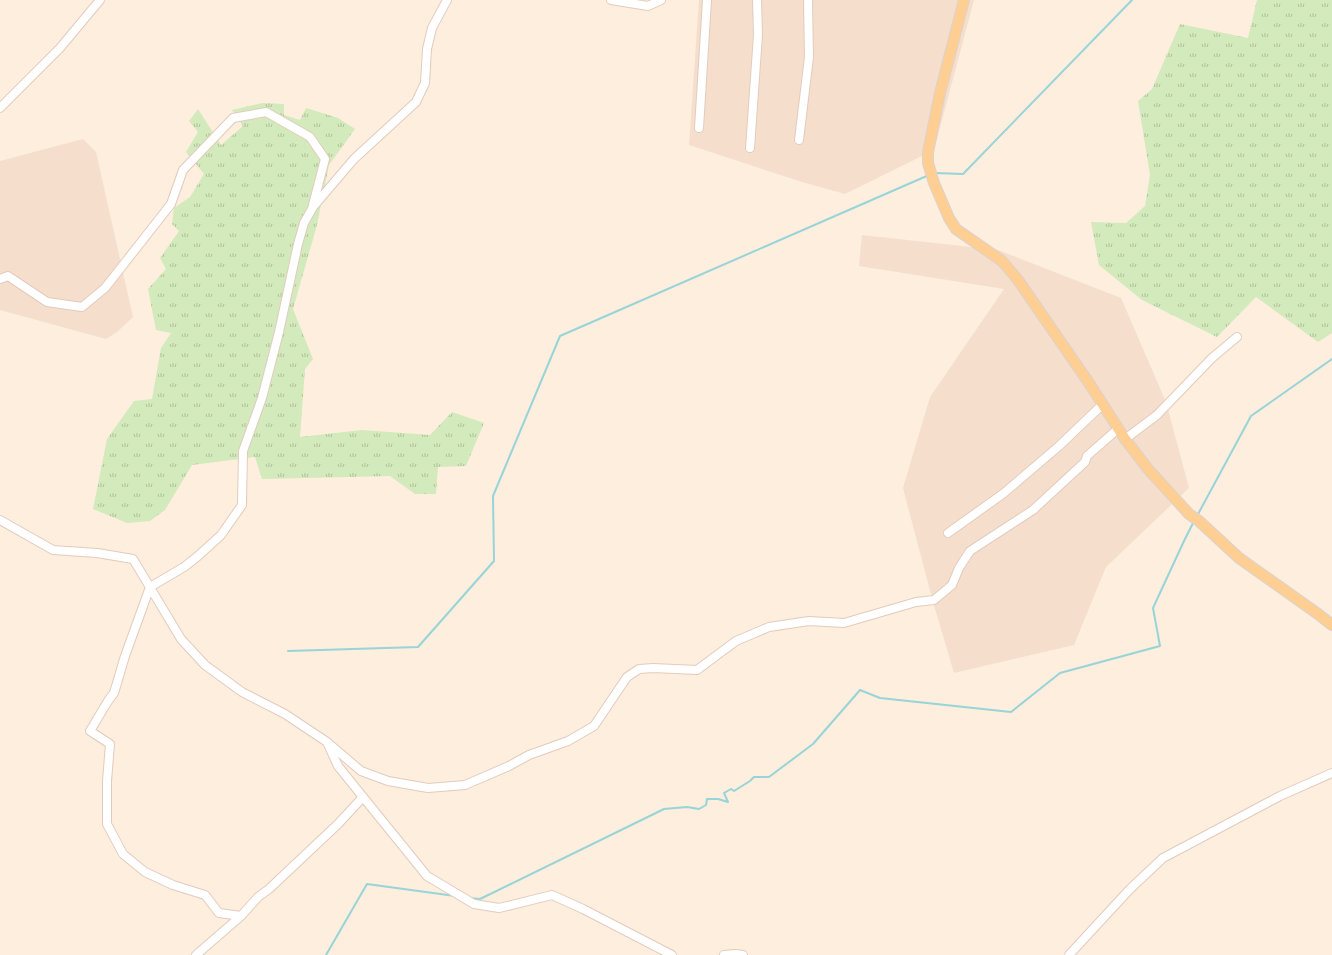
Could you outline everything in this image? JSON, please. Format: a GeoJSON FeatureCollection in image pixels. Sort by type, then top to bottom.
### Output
{"type":"FeatureCollection","features":[{"type":"Feature","properties":{"kind":"main road"},"geometry":{"type":"LineString","coordinates":[[964,0],[940,93],[928,152],[928,163],[934,183],[949,218],[956,229],[1002,261],[1018,280],[1103,404],[1125,439],[1148,469],[1189,514],[1199,521],[1239,558],[1332,625]]}},
{"type":"Feature","properties":{"kind":"street"},"geometry":{"type":"LineString","coordinates":[[0,108],[60,48],[100,0]]}},
{"type":"Feature","properties":{"kind":"street"},"geometry":{"type":"LineString","coordinates":[[241,916],[219,913],[205,895],[173,885],[145,872],[124,854],[107,824],[107,781],[110,744],[90,731],[114,693],[125,656],[150,587],[184,567],[198,556],[221,535],[242,505],[243,451],[262,398],[304,223],[313,207],[354,159],[416,102],[425,83],[426,49],[432,28],[447,0]]}},
{"type":"Feature","properties":{"kind":"street"},"geometry":{"type":"LineString","coordinates":[[611,0],[648,6],[661,0]]}},
{"type":"Feature","properties":{"kind":"street"},"geometry":{"type":"LineString","coordinates":[[699,128],[707,0]]}},
{"type":"Feature","properties":{"kind":"street"},"geometry":{"type":"LineString","coordinates":[[750,148],[758,35],[757,0]]}},
{"type":"Feature","properties":{"kind":"street"},"geometry":{"type":"LineString","coordinates":[[799,140],[809,57],[808,0]]}},
{"type":"Feature","properties":{"kind":"street"},"geometry":{"type":"LineString","coordinates":[[0,279],[8,276],[47,302],[82,307],[105,288],[171,204],[183,170],[233,118],[266,112],[310,137],[325,159],[313,207]]}},
{"type":"Feature","properties":{"kind":"street"},"geometry":{"type":"LineString","coordinates":[[1125,439],[1157,415],[1212,358],[1237,337]]}},
{"type":"Feature","properties":{"kind":"street"},"geometry":{"type":"LineString","coordinates":[[948,533],[1004,493],[1059,446],[1103,404]]}},
{"type":"Feature","properties":{"kind":"street"},"geometry":{"type":"LineString","coordinates":[[0,520],[53,550],[97,553],[133,559],[181,639],[205,665],[242,692],[285,714],[327,742],[362,771],[388,781],[428,788],[465,785],[509,766],[529,755],[568,741],[594,726],[627,677],[638,669],[653,668],[696,670],[736,641],[769,627],[809,621],[844,623],[916,602],[934,600],[952,584],[959,568],[970,551],[1033,510],[1085,462],[1087,456],[1119,428]]}},
{"type":"Feature","properties":{"kind":"street"},"geometry":{"type":"LineString","coordinates":[[327,742],[338,766],[427,876],[474,904],[499,908],[552,895],[583,909],[672,955]]}},
{"type":"Feature","properties":{"kind":"street"},"geometry":{"type":"LineString","coordinates":[[1069,955],[1130,889],[1163,858],[1280,796],[1332,773]]}},
{"type":"Feature","properties":{"kind":"street"},"geometry":{"type":"LineString","coordinates":[[196,955],[241,916],[258,897],[269,889],[338,824],[363,797]]}},
{"type":"Feature","properties":{"kind":"street"},"geometry":{"type":"LineString","coordinates":[[724,955],[743,955]]}},
{"type":"Feature","properties":{"kind":"shaded area"},"geometry":{"type":"Polygon","coordinates":[[[699,0],[974,0],[933,154],[924,155],[845,194],[802,182],[689,145],[699,0]]]}},
{"type":"Feature","properties":{"kind":"shaded area"},"geometry":{"type":"Polygon","coordinates":[[[83,139],[96,152],[133,317],[117,332],[106,339],[0,310],[0,161],[83,139]]]}},
{"type":"Feature","properties":{"kind":"shaded area"},"geometry":{"type":"Polygon","coordinates":[[[862,235],[998,250],[1121,298],[1166,402],[1189,488],[1106,567],[1074,645],[954,673],[933,602],[903,488],[930,397],[1004,289],[859,266],[862,235]]]}},
{"type":"Feature","properties":{"kind":"green space"},"geometry":{"type":"Polygon","coordinates":[[[1257,0],[1332,0],[1332,333],[1318,342],[1256,297],[1217,337],[1142,300],[1099,265],[1091,222],[1126,223],[1145,206],[1150,175],[1138,101],[1152,89],[1180,24],[1248,38],[1257,0]]]}},
{"type":"Feature","properties":{"kind":"green space"},"geometry":{"type":"Polygon","coordinates":[[[263,103],[284,104],[284,115],[300,120],[306,108],[338,118],[355,129],[329,165],[317,225],[293,309],[313,359],[305,369],[300,437],[362,430],[430,435],[452,412],[484,423],[466,466],[438,467],[436,494],[415,494],[390,476],[262,479],[255,457],[192,465],[165,510],[150,521],[127,523],[93,509],[107,439],[134,401],[152,399],[161,348],[171,333],[156,330],[148,289],[166,269],[160,258],[179,231],[172,224],[174,208],[190,197],[204,174],[186,152],[198,132],[189,121],[198,109],[221,145],[243,126],[232,110],[263,103]]]}},
{"type":"Feature","properties":{"kind":"waterway"},"geometry":{"type":"LineString","coordinates":[[935,173],[963,174],[1132,0]]}},
{"type":"Feature","properties":{"kind":"waterway"},"geometry":{"type":"LineString","coordinates":[[288,651],[418,647],[494,561],[493,496],[560,336],[929,175]]}},
{"type":"Feature","properties":{"kind":"waterway"},"geometry":{"type":"LineString","coordinates":[[1197,516],[1251,416],[1332,359]]}},
{"type":"Feature","properties":{"kind":"waterway"},"geometry":{"type":"LineString","coordinates":[[469,898],[480,899],[664,809],[687,807],[699,809],[706,805],[707,799],[718,799],[728,802],[724,793],[731,789],[734,791],[754,777],[769,777],[813,744],[860,690],[880,698],[1011,712],[1060,673],[1160,646],[1153,608],[1194,521]]}},
{"type":"Feature","properties":{"kind":"waterway"},"geometry":{"type":"LineString","coordinates":[[326,955],[367,884],[455,896]]}}]}
